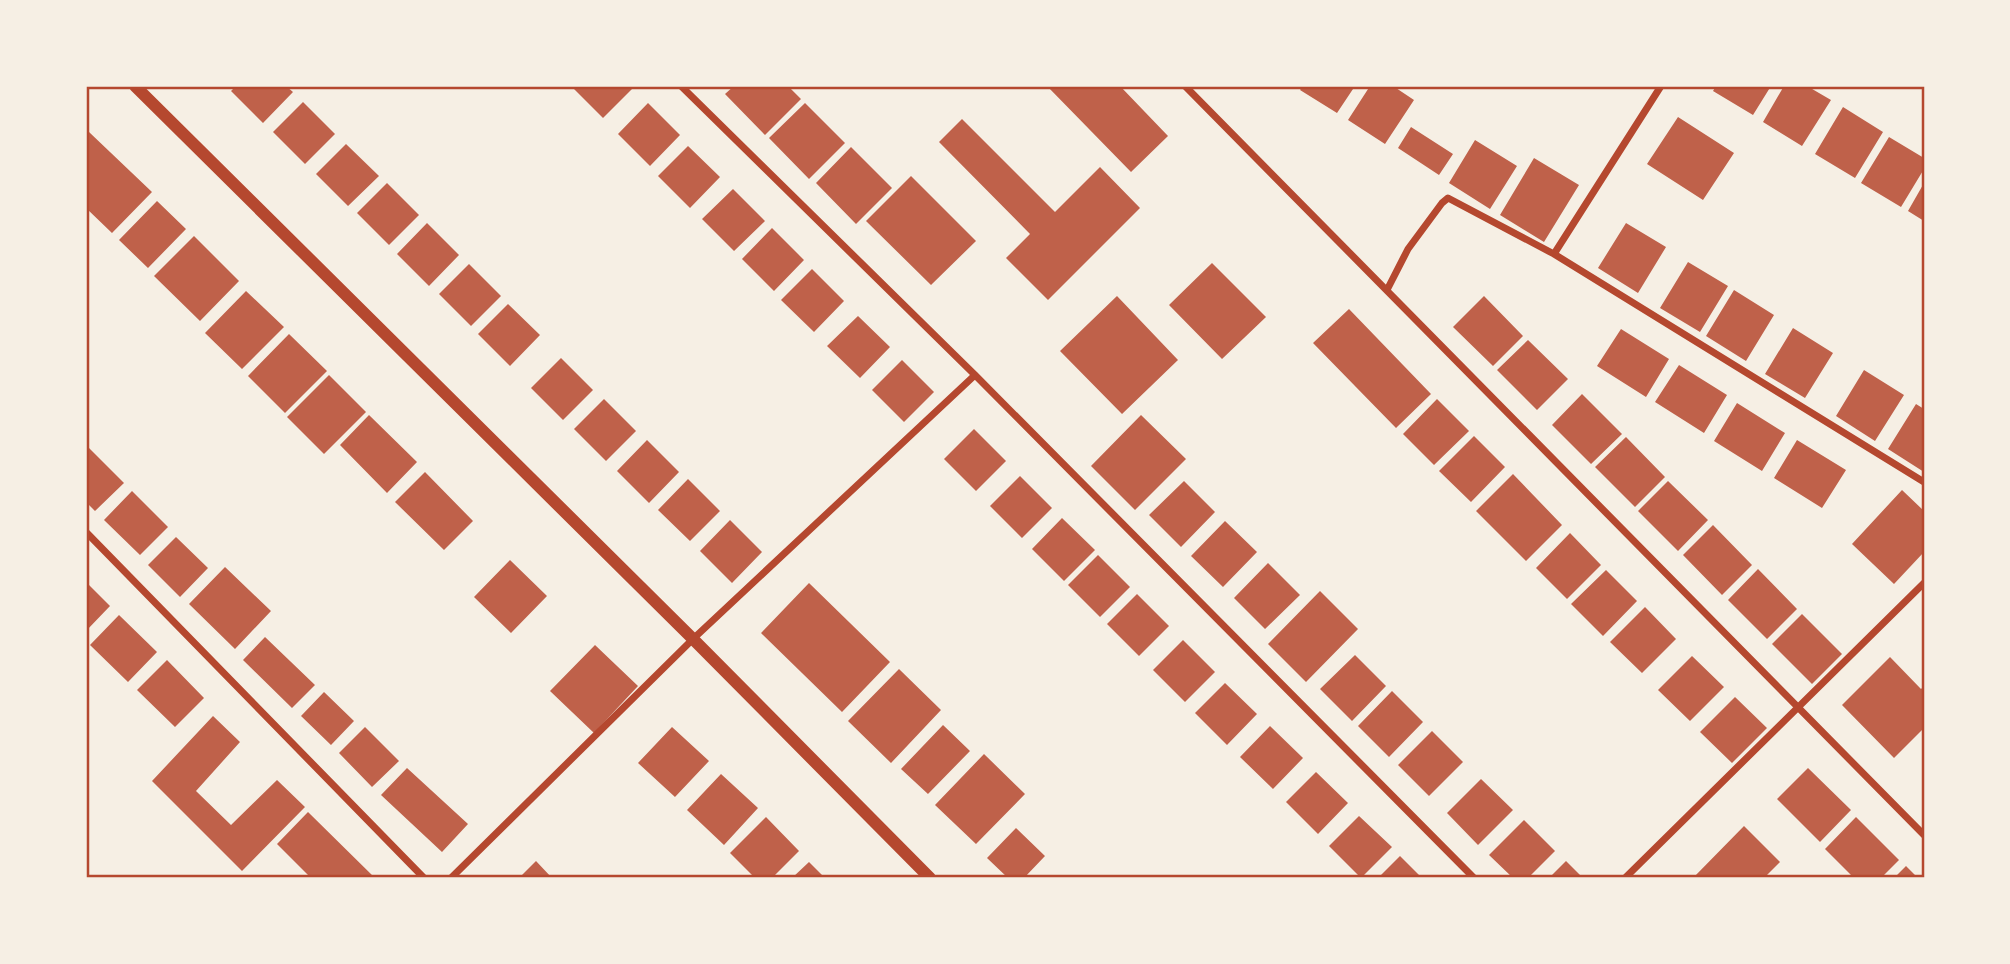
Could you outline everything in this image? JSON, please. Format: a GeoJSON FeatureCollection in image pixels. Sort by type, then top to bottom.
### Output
{"type":"FeatureCollection","features":[{"type":"Feature","properties":{"kind":"street"},"geometry":{"type":"LineString","coordinates":[[135,86],[930,878]]}},
{"type":"Feature","properties":{"kind":"street"},"geometry":{"type":"LineString","coordinates":[[681,86],[975,375],[1475,878]]}},
{"type":"Feature","properties":{"kind":"street"},"geometry":{"type":"LineString","coordinates":[[1185,86],[1924,835]]}},
{"type":"Feature","properties":{"kind":"street"},"geometry":{"type":"LineString","coordinates":[[1554,254],[1661,86]]}},
{"type":"Feature","properties":{"kind":"street"},"geometry":{"type":"LineString","coordinates":[[1387,290],[1408,249],[1441,203],[1448,198],[1554,254],[1924,482]]}},
{"type":"Feature","properties":{"kind":"street"},"geometry":{"type":"LineString","coordinates":[[451,878],[693,639],[975,375]]}},
{"type":"Feature","properties":{"kind":"street"},"geometry":{"type":"LineString","coordinates":[[86,532],[424,878]]}},
{"type":"Feature","properties":{"kind":"street"},"geometry":{"type":"LineString","coordinates":[[1625,878],[1924,583]]}},
{"type":"Feature","properties":{"kind":"building"},"geometry":{"type":"Polygon","coordinates":[[[236,86],[286,86],[293,92],[263,123],[231,91],[236,86]]]}},
{"type":"Feature","properties":{"kind":"building"},"geometry":{"type":"Polygon","coordinates":[[[571,86],[631,86],[633,88],[603,118],[571,86]]]}},
{"type":"Feature","properties":{"kind":"building"},"geometry":{"type":"Polygon","coordinates":[[[734,86],[788,86],[801,99],[765,135],[725,94],[734,86]]]}},
{"type":"Feature","properties":{"kind":"building"},"geometry":{"type":"Polygon","coordinates":[[[1047,86],[1120,86],[1168,136],[1131,172],[1047,86]]]}},
{"type":"Feature","properties":{"kind":"building"},"geometry":{"type":"Polygon","coordinates":[[[1303,86],[1355,86],[1337,113],[1300,90],[1303,86]]]}},
{"type":"Feature","properties":{"kind":"building"},"geometry":{"type":"Polygon","coordinates":[[[1370,86],[1393,86],[1414,100],[1385,144],[1348,120],[1370,86]]]}},
{"type":"Feature","properties":{"kind":"building"},"geometry":{"type":"Polygon","coordinates":[[[1716,86],[1771,86],[1753,115],[1713,91],[1716,86]]]}},
{"type":"Feature","properties":{"kind":"building"},"geometry":{"type":"Polygon","coordinates":[[[1784,86],[1807,86],[1831,100],[1802,146],[1763,122],[1784,86]]]}},
{"type":"Feature","properties":{"kind":"building"},"geometry":{"type":"Polygon","coordinates":[[[303,102],[335,134],[305,164],[273,132],[303,102]]]}},
{"type":"Feature","properties":{"kind":"building"},"geometry":{"type":"Polygon","coordinates":[[[648,103],[680,135],[650,166],[618,134],[648,103]]]}},
{"type":"Feature","properties":{"kind":"building"},"geometry":{"type":"Polygon","coordinates":[[[805,103],[845,143],[809,179],[769,138],[805,103]]]}},
{"type":"Feature","properties":{"kind":"building"},"geometry":{"type":"Polygon","coordinates":[[[1843,107],[1883,132],[1855,178],[1815,154],[1843,107]]]}},
{"type":"Feature","properties":{"kind":"building"},"geometry":{"type":"Polygon","coordinates":[[[1678,117],[1734,153],[1703,200],[1647,164],[1678,117]]]}},
{"type":"Feature","properties":{"kind":"building"},"geometry":{"type":"Polygon","coordinates":[[[962,119],[1055,212],[1100,167],[1140,208],[1048,300],[1006,258],[1030,234],[939,142],[962,119]]]}},
{"type":"Feature","properties":{"kind":"building"},"geometry":{"type":"Polygon","coordinates":[[[1411,127],[1453,154],[1439,175],[1398,148],[1411,127]]]}},
{"type":"Feature","properties":{"kind":"building"},"geometry":{"type":"Polygon","coordinates":[[[89,132],[152,192],[112,233],[86,208],[86,136],[89,132]]]}},
{"type":"Feature","properties":{"kind":"building"},"geometry":{"type":"Polygon","coordinates":[[[1889,137],[1924,158],[1924,169],[1901,207],[1861,183],[1889,137]]]}},
{"type":"Feature","properties":{"kind":"building"},"geometry":{"type":"Polygon","coordinates":[[[1475,140],[1517,166],[1490,209],[1449,183],[1475,140]]]}},
{"type":"Feature","properties":{"kind":"building"},"geometry":{"type":"Polygon","coordinates":[[[346,144],[379,176],[348,206],[316,174],[346,144]]]}},
{"type":"Feature","properties":{"kind":"building"},"geometry":{"type":"Polygon","coordinates":[[[688,146],[720,177],[690,208],[658,176],[688,146]]]}},
{"type":"Feature","properties":{"kind":"building"},"geometry":{"type":"Polygon","coordinates":[[[851,147],[892,188],[856,224],[816,183],[851,147]]]}},
{"type":"Feature","properties":{"kind":"building"},"geometry":{"type":"Polygon","coordinates":[[[1534,158],[1579,185],[1544,242],[1500,215],[1534,158]]]}},
{"type":"Feature","properties":{"kind":"building"},"geometry":{"type":"Polygon","coordinates":[[[911,176],[976,241],[931,285],[866,221],[911,176]]]}},
{"type":"Feature","properties":{"kind":"building"},"geometry":{"type":"Polygon","coordinates":[[[387,183],[419,215],[389,245],[357,213],[387,183]]]}},
{"type":"Feature","properties":{"kind":"building"},"geometry":{"type":"Polygon","coordinates":[[[1924,183],[1924,221],[1908,211],[1924,183]]]}},
{"type":"Feature","properties":{"kind":"building"},"geometry":{"type":"Polygon","coordinates":[[[733,189],[765,221],[734,251],[702,219],[733,189]]]}},
{"type":"Feature","properties":{"kind":"building"},"geometry":{"type":"Polygon","coordinates":[[[157,201],[186,229],[148,268],[119,240],[157,201]]]}},
{"type":"Feature","properties":{"kind":"building"},"geometry":{"type":"Polygon","coordinates":[[[427,223],[459,255],[429,286],[397,254],[427,223]]]}},
{"type":"Feature","properties":{"kind":"building"},"geometry":{"type":"Polygon","coordinates":[[[1626,223],[1666,247],[1638,293],[1598,268],[1626,223]]]}},
{"type":"Feature","properties":{"kind":"building"},"geometry":{"type":"Polygon","coordinates":[[[772,228],[804,260],[774,291],[742,259],[772,228]]]}},
{"type":"Feature","properties":{"kind":"building"},"geometry":{"type":"Polygon","coordinates":[[[194,236],[239,281],[200,321],[154,276],[194,236]]]}},
{"type":"Feature","properties":{"kind":"building"},"geometry":{"type":"Polygon","coordinates":[[[1688,262],[1728,286],[1700,332],[1660,308],[1688,262]]]}},
{"type":"Feature","properties":{"kind":"building"},"geometry":{"type":"Polygon","coordinates":[[[1212,263],[1266,317],[1222,359],[1169,305],[1212,263]]]}},
{"type":"Feature","properties":{"kind":"building"},"geometry":{"type":"Polygon","coordinates":[[[469,264],[501,296],[471,326],[439,294],[469,264]]]}},
{"type":"Feature","properties":{"kind":"building"},"geometry":{"type":"Polygon","coordinates":[[[812,269],[844,301],[814,332],[781,300],[812,269]]]}},
{"type":"Feature","properties":{"kind":"building"},"geometry":{"type":"Polygon","coordinates":[[[1734,290],[1774,315],[1746,361],[1706,336],[1734,290]]]}},
{"type":"Feature","properties":{"kind":"building"},"geometry":{"type":"Polygon","coordinates":[[[246,291],[284,327],[242,369],[205,333],[246,291]]]}},
{"type":"Feature","properties":{"kind":"building"},"geometry":{"type":"Polygon","coordinates":[[[1117,296],[1178,360],[1122,414],[1060,351],[1117,296]]]}},
{"type":"Feature","properties":{"kind":"building"},"geometry":{"type":"Polygon","coordinates":[[[1484,296],[1523,336],[1493,366],[1453,327],[1484,296]]]}},
{"type":"Feature","properties":{"kind":"building"},"geometry":{"type":"Polygon","coordinates":[[[508,304],[540,335],[510,366],[478,334],[508,304]]]}},
{"type":"Feature","properties":{"kind":"building"},"geometry":{"type":"Polygon","coordinates":[[[1349,309],[1431,394],[1396,428],[1313,343],[1349,309]]]}},
{"type":"Feature","properties":{"kind":"building"},"geometry":{"type":"Polygon","coordinates":[[[858,316],[890,347],[860,378],[827,346],[858,316]]]}},
{"type":"Feature","properties":{"kind":"building"},"geometry":{"type":"Polygon","coordinates":[[[1793,328],[1833,353],[1805,398],[1765,374],[1793,328]]]}},
{"type":"Feature","properties":{"kind":"building"},"geometry":{"type":"Polygon","coordinates":[[[1621,329],[1669,359],[1646,397],[1597,366],[1621,329]]]}},
{"type":"Feature","properties":{"kind":"building"},"geometry":{"type":"Polygon","coordinates":[[[289,334],[327,371],[285,413],[248,376],[289,334]]]}},
{"type":"Feature","properties":{"kind":"building"},"geometry":{"type":"Polygon","coordinates":[[[1528,340],[1568,379],[1537,410],[1497,370],[1528,340]]]}},
{"type":"Feature","properties":{"kind":"building"},"geometry":{"type":"Polygon","coordinates":[[[561,358],[593,390],[563,420],[531,388],[561,358]]]}},
{"type":"Feature","properties":{"kind":"building"},"geometry":{"type":"Polygon","coordinates":[[[902,360],[934,392],[904,422],[872,390],[902,360]]]}},
{"type":"Feature","properties":{"kind":"building"},"geometry":{"type":"Polygon","coordinates":[[[1679,365],[1727,395],[1704,433],[1655,402],[1679,365]]]}},
{"type":"Feature","properties":{"kind":"building"},"geometry":{"type":"Polygon","coordinates":[[[1864,370],[1904,395],[1875,441],[1836,416],[1864,370]]]}},
{"type":"Feature","properties":{"kind":"building"},"geometry":{"type":"Polygon","coordinates":[[[329,375],[366,412],[324,454],[287,417],[329,375]]]}},
{"type":"Feature","properties":{"kind":"building"},"geometry":{"type":"Polygon","coordinates":[[[1582,394],[1622,434],[1591,464],[1552,425],[1582,394]]]}},
{"type":"Feature","properties":{"kind":"building"},"geometry":{"type":"Polygon","coordinates":[[[604,399],[636,431],[606,461],[574,429],[604,399]]]}},
{"type":"Feature","properties":{"kind":"building"},"geometry":{"type":"Polygon","coordinates":[[[1437,399],[1469,431],[1434,465],[1403,434],[1437,399]]]}},
{"type":"Feature","properties":{"kind":"building"},"geometry":{"type":"Polygon","coordinates":[[[1737,403],[1785,433],[1762,471],[1714,441],[1737,403]]]}},
{"type":"Feature","properties":{"kind":"building"},"geometry":{"type":"Polygon","coordinates":[[[1916,404],[1924,409],[1924,472],[1888,449],[1916,404]]]}},
{"type":"Feature","properties":{"kind":"building"},"geometry":{"type":"Polygon","coordinates":[[[369,415],[417,462],[387,493],[340,445],[369,415]]]}},
{"type":"Feature","properties":{"kind":"building"},"geometry":{"type":"Polygon","coordinates":[[[1141,415],[1186,459],[1135,510],[1091,466],[1141,415]]]}},
{"type":"Feature","properties":{"kind":"building"},"geometry":{"type":"Polygon","coordinates":[[[974,429],[1006,461],[976,491],[944,459],[974,429]]]}},
{"type":"Feature","properties":{"kind":"building"},"geometry":{"type":"Polygon","coordinates":[[[1474,436],[1505,467],[1471,502],[1439,471],[1474,436]]]}},
{"type":"Feature","properties":{"kind":"building"},"geometry":{"type":"Polygon","coordinates":[[[1626,437],[1665,477],[1635,507],[1595,467],[1626,437]]]}},
{"type":"Feature","properties":{"kind":"building"},"geometry":{"type":"Polygon","coordinates":[[[647,440],[679,472],[649,503],[617,471],[647,440]]]}},
{"type":"Feature","properties":{"kind":"building"},"geometry":{"type":"Polygon","coordinates":[[[1797,440],[1846,470],[1822,508],[1774,478],[1797,440]]]}},
{"type":"Feature","properties":{"kind":"building"},"geometry":{"type":"Polygon","coordinates":[[[89,448],[124,483],[95,511],[86,502],[86,452],[89,448]]]}},
{"type":"Feature","properties":{"kind":"building"},"geometry":{"type":"Polygon","coordinates":[[[425,472],[473,521],[444,550],[395,502],[425,472]]]}},
{"type":"Feature","properties":{"kind":"building"},"geometry":{"type":"Polygon","coordinates":[[[1513,474],[1562,525],[1526,561],[1476,511],[1513,474]]]}},
{"type":"Feature","properties":{"kind":"building"},"geometry":{"type":"Polygon","coordinates":[[[1020,476],[1052,508],[1022,538],[990,506],[1020,476]]]}},
{"type":"Feature","properties":{"kind":"building"},"geometry":{"type":"Polygon","coordinates":[[[688,479],[720,511],[690,541],[658,510],[688,479]]]}},
{"type":"Feature","properties":{"kind":"building"},"geometry":{"type":"Polygon","coordinates":[[[1184,481],[1215,512],[1181,547],[1149,515],[1184,481]]]}},
{"type":"Feature","properties":{"kind":"building"},"geometry":{"type":"Polygon","coordinates":[[[1668,481],[1708,520],[1678,551],[1638,511],[1668,481]]]}},
{"type":"Feature","properties":{"kind":"building"},"geometry":{"type":"Polygon","coordinates":[[[1902,490],[1924,511],[1924,552],[1894,584],[1852,544],[1902,490]]]}},
{"type":"Feature","properties":{"kind":"building"},"geometry":{"type":"Polygon","coordinates":[[[132,491],[168,527],[140,555],[104,520],[132,491]]]}},
{"type":"Feature","properties":{"kind":"building"},"geometry":{"type":"Polygon","coordinates":[[[1062,518],[1095,550],[1064,581],[1032,549],[1062,518]]]}},
{"type":"Feature","properties":{"kind":"building"},"geometry":{"type":"Polygon","coordinates":[[[730,520],[762,552],[732,583],[700,551],[730,520]]]}},
{"type":"Feature","properties":{"kind":"building"},"geometry":{"type":"Polygon","coordinates":[[[1225,521],[1257,552],[1223,587],[1191,556],[1225,521]]]}},
{"type":"Feature","properties":{"kind":"building"},"geometry":{"type":"Polygon","coordinates":[[[1713,525],[1752,565],[1722,595],[1683,555],[1713,525]]]}},
{"type":"Feature","properties":{"kind":"building"},"geometry":{"type":"Polygon","coordinates":[[[1570,533],[1601,565],[1567,599],[1536,568],[1570,533]]]}},
{"type":"Feature","properties":{"kind":"building"},"geometry":{"type":"Polygon","coordinates":[[[176,537],[208,568],[180,597],[148,565],[176,537]]]}},
{"type":"Feature","properties":{"kind":"building"},"geometry":{"type":"Polygon","coordinates":[[[1098,555],[1130,587],[1100,617],[1068,585],[1098,555]]]}},
{"type":"Feature","properties":{"kind":"building"},"geometry":{"type":"Polygon","coordinates":[[[510,560],[547,596],[511,633],[474,597],[510,560]]]}},
{"type":"Feature","properties":{"kind":"building"},"geometry":{"type":"Polygon","coordinates":[[[1268,563],[1300,595],[1265,629],[1234,598],[1268,563]]]}},
{"type":"Feature","properties":{"kind":"building"},"geometry":{"type":"Polygon","coordinates":[[[225,567],[271,611],[235,649],[189,604],[225,567]]]}},
{"type":"Feature","properties":{"kind":"building"},"geometry":{"type":"Polygon","coordinates":[[[1758,569],[1797,609],[1767,639],[1728,600],[1758,569]]]}},
{"type":"Feature","properties":{"kind":"building"},"geometry":{"type":"Polygon","coordinates":[[[1606,570],[1637,601],[1603,636],[1571,604],[1606,570]]]}},
{"type":"Feature","properties":{"kind":"building"},"geometry":{"type":"Polygon","coordinates":[[[86,582],[110,606],[86,631],[86,582]]]}},
{"type":"Feature","properties":{"kind":"building"},"geometry":{"type":"Polygon","coordinates":[[[809,583],[890,662],[842,712],[761,633],[809,583]]]}},
{"type":"Feature","properties":{"kind":"building"},"geometry":{"type":"Polygon","coordinates":[[[1320,591],[1358,629],[1306,682],[1268,644],[1320,591]]]}},
{"type":"Feature","properties":{"kind":"building"},"geometry":{"type":"Polygon","coordinates":[[[1137,594],[1169,626],[1139,656],[1107,624],[1137,594]]]}},
{"type":"Feature","properties":{"kind":"building"},"geometry":{"type":"Polygon","coordinates":[[[1645,607],[1676,639],[1642,673],[1610,642],[1645,607]]]}},
{"type":"Feature","properties":{"kind":"building"},"geometry":{"type":"Polygon","coordinates":[[[1802,614],[1842,654],[1812,684],[1772,644],[1802,614]]]}},
{"type":"Feature","properties":{"kind":"building"},"geometry":{"type":"Polygon","coordinates":[[[119,615],[157,652],[128,682],[90,645],[119,615]]]}},
{"type":"Feature","properties":{"kind":"building"},"geometry":{"type":"Polygon","coordinates":[[[265,637],[315,685],[292,708],[243,660],[265,637]]]}},
{"type":"Feature","properties":{"kind":"building"},"geometry":{"type":"Polygon","coordinates":[[[1183,640],[1215,672],[1185,702],[1153,670],[1183,640]]]}},
{"type":"Feature","properties":{"kind":"building"},"geometry":{"type":"Polygon","coordinates":[[[595,645],[638,686],[594,733],[550,691],[595,645]]]}},
{"type":"Feature","properties":{"kind":"building"},"geometry":{"type":"Polygon","coordinates":[[[1355,655],[1386,686],[1352,721],[1320,689],[1355,655]]]}},
{"type":"Feature","properties":{"kind":"building"},"geometry":{"type":"Polygon","coordinates":[[[1692,656],[1724,687],[1690,721],[1658,690],[1692,656]]]}},
{"type":"Feature","properties":{"kind":"building"},"geometry":{"type":"Polygon","coordinates":[[[1890,657],[1921,689],[1924,686],[1924,728],[1894,758],[1842,705],[1890,657]]]}},
{"type":"Feature","properties":{"kind":"building"},"geometry":{"type":"Polygon","coordinates":[[[167,660],[204,698],[175,727],[137,690],[167,660]]]}},
{"type":"Feature","properties":{"kind":"building"},"geometry":{"type":"Polygon","coordinates":[[[899,669],[941,710],[891,763],[848,721],[899,669]]]}},
{"type":"Feature","properties":{"kind":"building"},"geometry":{"type":"Polygon","coordinates":[[[1225,683],[1257,714],[1227,745],[1195,713],[1225,683]]]}},
{"type":"Feature","properties":{"kind":"building"},"geometry":{"type":"Polygon","coordinates":[[[1392,691],[1423,722],[1389,757],[1358,726],[1392,691]]]}},
{"type":"Feature","properties":{"kind":"building"},"geometry":{"type":"Polygon","coordinates":[[[324,692],[354,721],[331,745],[301,716],[324,692]]]}},
{"type":"Feature","properties":{"kind":"building"},"geometry":{"type":"Polygon","coordinates":[[[1735,697],[1767,728],[1732,763],[1700,732],[1735,697]]]}},
{"type":"Feature","properties":{"kind":"building"},"geometry":{"type":"Polygon","coordinates":[[[213,716],[240,742],[196,791],[231,825],[277,780],[305,807],[242,871],[152,781],[213,716]]]}},
{"type":"Feature","properties":{"kind":"building"},"geometry":{"type":"Polygon","coordinates":[[[943,725],[970,751],[928,794],[901,769],[943,725]]]}},
{"type":"Feature","properties":{"kind":"building"},"geometry":{"type":"Polygon","coordinates":[[[1270,726],[1303,758],[1273,789],[1240,757],[1270,726]]]}},
{"type":"Feature","properties":{"kind":"building"},"geometry":{"type":"Polygon","coordinates":[[[365,727],[399,761],[372,787],[339,753],[365,727]]]}},
{"type":"Feature","properties":{"kind":"building"},"geometry":{"type":"Polygon","coordinates":[[[672,727],[709,761],[675,797],[638,763],[672,727]]]}},
{"type":"Feature","properties":{"kind":"building"},"geometry":{"type":"Polygon","coordinates":[[[1432,731],[1463,762],[1429,796],[1398,765],[1432,731]]]}},
{"type":"Feature","properties":{"kind":"building"},"geometry":{"type":"Polygon","coordinates":[[[984,754],[1025,794],[976,844],[935,805],[984,754]]]}},
{"type":"Feature","properties":{"kind":"building"},"geometry":{"type":"Polygon","coordinates":[[[407,768],[468,824],[442,852],[381,795],[407,768]]]}},
{"type":"Feature","properties":{"kind":"building"},"geometry":{"type":"Polygon","coordinates":[[[1808,768],[1851,810],[1820,842],[1777,799],[1808,768]]]}},
{"type":"Feature","properties":{"kind":"building"},"geometry":{"type":"Polygon","coordinates":[[[1316,772],[1348,803],[1318,834],[1286,802],[1316,772]]]}},
{"type":"Feature","properties":{"kind":"building"},"geometry":{"type":"Polygon","coordinates":[[[721,774],[758,808],[724,845],[687,810],[721,774]]]}},
{"type":"Feature","properties":{"kind":"building"},"geometry":{"type":"Polygon","coordinates":[[[1481,779],[1513,810],[1478,845],[1447,813],[1481,779]]]}},
{"type":"Feature","properties":{"kind":"building"},"geometry":{"type":"Polygon","coordinates":[[[308,812],[375,878],[311,878],[277,844],[308,812]]]}},
{"type":"Feature","properties":{"kind":"building"},"geometry":{"type":"Polygon","coordinates":[[[1359,816],[1392,847],[1361,878],[1329,846],[1359,816]]]}},
{"type":"Feature","properties":{"kind":"building"},"geometry":{"type":"Polygon","coordinates":[[[766,817],[799,851],[772,878],[755,878],[730,853],[766,817]]]}},
{"type":"Feature","properties":{"kind":"building"},"geometry":{"type":"Polygon","coordinates":[[[1856,817],[1899,860],[1881,878],[1854,878],[1825,849],[1856,817]]]}},
{"type":"Feature","properties":{"kind":"building"},"geometry":{"type":"Polygon","coordinates":[[[1524,820],[1555,851],[1528,878],[1513,878],[1489,855],[1524,820]]]}},
{"type":"Feature","properties":{"kind":"building"},"geometry":{"type":"Polygon","coordinates":[[[1744,826],[1780,862],[1764,878],[1693,878],[1744,826]]]}},
{"type":"Feature","properties":{"kind":"building"},"geometry":{"type":"Polygon","coordinates":[[[1016,828],[1045,856],[1024,878],[1008,878],[987,858],[1016,828]]]}},
{"type":"Feature","properties":{"kind":"building"},"geometry":{"type":"Polygon","coordinates":[[[1400,856],[1422,878],[1378,878],[1400,856]]]}},
{"type":"Feature","properties":{"kind":"building"},"geometry":{"type":"Polygon","coordinates":[[[536,861],[552,878],[519,878],[536,861]]]}},
{"type":"Feature","properties":{"kind":"building"},"geometry":{"type":"Polygon","coordinates":[[[1566,861],[1583,878],[1549,878],[1566,861]]]}},
{"type":"Feature","properties":{"kind":"building"},"geometry":{"type":"Polygon","coordinates":[[[809,862],[825,878],[792,878],[809,862]]]}},
{"type":"Feature","properties":{"kind":"building"},"geometry":{"type":"Polygon","coordinates":[[[1906,866],[1918,878],[1894,878],[1906,866]]]}}]}
